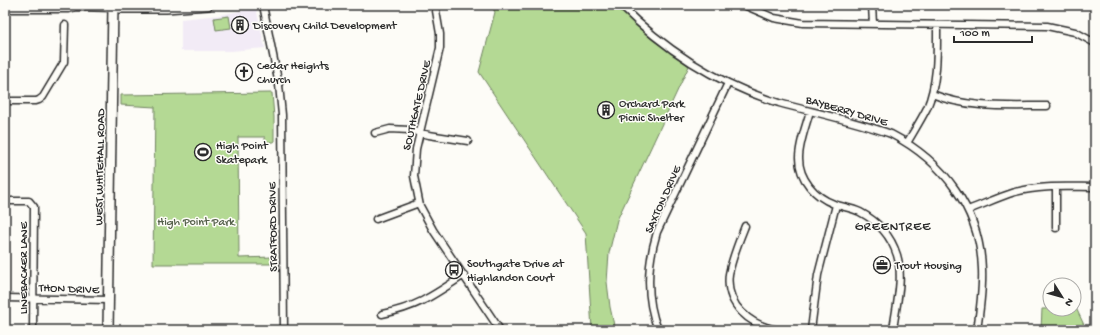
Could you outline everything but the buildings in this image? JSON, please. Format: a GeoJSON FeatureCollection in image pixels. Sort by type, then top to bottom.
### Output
{"type":"FeatureCollection","features":[{"type":"Feature","properties":{"kind":"main road"},"geometry":{"type":"LineString","coordinates":[[113,6],[166,8],[208,5]]}},
{"type":"Feature","properties":{"kind":"main road","name":"WEST WHITEHALL ROAD"},"geometry":{"type":"LineString","coordinates":[[108,330],[113,6]]}},
{"type":"Feature","properties":{"kind":"street","name":"STRATFORD DRIVE"},"geometry":{"type":"LineString","coordinates":[[262,5],[279,85],[282,115],[284,330]]}},
{"type":"Feature","properties":{"kind":"street","name":"SOUTHGATE DRIVE"},"geometry":{"type":"LineString","coordinates":[[435,5],[440,34],[440,48],[419,132],[414,160],[415,182],[420,205],[433,230],[500,330]]}},
{"type":"Feature","properties":{"kind":"street","name":"BAYBERRY DRIVE"},"geometry":{"type":"LineString","coordinates":[[620,5],[640,25],[664,45],[696,66],[728,83],[759,96],[891,134],[907,143],[934,165],[946,178],[968,210],[978,240],[982,269],[982,292],[977,330]]}},
{"type":"Feature","properties":{"kind":"street"},"geometry":{"type":"LineString","coordinates":[[744,5],[761,14],[794,22],[1047,26],[1075,32],[1095,43]]}},
{"type":"Feature","properties":{"kind":"street"},"geometry":{"type":"LineString","coordinates":[[872,5],[873,24]]}},
{"type":"Feature","properties":{"kind":"street"},"geometry":{"type":"LineString","coordinates":[[5,9],[46,7],[70,10],[74,6],[113,6]]}},
{"type":"Feature","properties":{"kind":"street"},"geometry":{"type":"LineString","coordinates":[[907,143],[919,124],[932,94],[935,78],[937,25]]}},
{"type":"Feature","properties":{"kind":"street"},"geometry":{"type":"LineString","coordinates":[[5,100],[36,101],[43,97],[64,62],[65,26]]}},
{"type":"Feature","properties":{"kind":"street","name":"SAXTON DRIVE"},"geometry":{"type":"LineString","coordinates":[[658,330],[652,310],[648,288],[649,264],[652,250],[660,225],[728,83]]}},
{"type":"Feature","properties":{"kind":"street"},"geometry":{"type":"LineString","coordinates":[[932,94],[950,100],[984,106],[1047,106]]}},
{"type":"Feature","properties":{"kind":"street"},"geometry":{"type":"LineString","coordinates":[[810,111],[800,152],[800,168],[806,182],[819,196],[868,217],[884,230],[897,255],[900,274],[893,330]]}},
{"type":"Feature","properties":{"kind":"street"},"geometry":{"type":"LineString","coordinates":[[375,132],[396,129],[468,141]]}},
{"type":"Feature","properties":{"kind":"street"},"geometry":{"type":"LineString","coordinates":[[1056,187],[1056,228]]}},
{"type":"Feature","properties":{"kind":"street"},"geometry":{"type":"LineString","coordinates":[[968,210],[999,197],[1016,192],[1056,187],[1095,187]]}},
{"type":"Feature","properties":{"kind":"street","name":"LINEBACKER LANE"},"geometry":{"type":"LineString","coordinates":[[5,201],[29,201],[34,207],[33,330]]}},
{"type":"Feature","properties":{"kind":"street"},"geometry":{"type":"LineString","coordinates":[[810,330],[818,275],[836,204]]}},
{"type":"Feature","properties":{"kind":"street"},"geometry":{"type":"LineString","coordinates":[[376,219],[406,209],[409,210],[420,205]]}},
{"type":"Feature","properties":{"kind":"street"},"geometry":{"type":"LineString","coordinates":[[745,226],[729,274],[732,298],[742,313],[752,321],[765,328],[779,330]]}},
{"type":"Feature","properties":{"kind":"street"},"geometry":{"type":"LineString","coordinates":[[382,314],[418,304],[464,275]]}},
{"type":"Feature","properties":{"kind":"street","name":"THON DRIVE"},"geometry":{"type":"LineString","coordinates":[[5,298],[109,300]]}},
{"type":"Feature","properties":{"kind":"shaded area"},"geometry":{"type":"Polygon","coordinates":[[[256,8],[265,48],[231,51],[181,51],[181,19],[219,15],[256,8]]]}},
{"type":"Feature","properties":{"kind":"green space"},"geometry":{"type":"Polygon","coordinates":[[[491,5],[616,5],[649,37],[689,66],[617,220],[609,253],[607,282],[615,330],[592,330],[586,233],[479,72],[495,12],[491,5]]]}},
{"type":"Feature","properties":{"kind":"green space"},"geometry":{"type":"Polygon","coordinates":[[[229,16],[231,28],[216,30],[214,18],[229,16]]]}},
{"type":"Feature","properties":{"kind":"green space","name":"High Point Park"},"geometry":{"type":"Polygon","coordinates":[[[272,93],[274,142],[267,142],[265,137],[238,137],[239,258],[274,257],[274,264],[153,264],[155,107],[121,105],[121,95],[272,93]]]}},
{"type":"Feature","properties":{"kind":"green space"},"geometry":{"type":"Polygon","coordinates":[[[1042,309],[1042,317],[1080,317],[1085,327],[1083,330],[1041,330],[1042,309]]]}},
{"type":"Feature","properties":{"kind":"place","name":"Discovery Child Development"},"geometry":{"type":"Point","coordinates":[240,25]}},
{"type":"Feature","properties":{"kind":"place","name":"Cedar Heights Church"},"geometry":{"type":"Point","coordinates":[244,72]}},
{"type":"Feature","properties":{"kind":"place","name":"Orchard Park Picnic Shelter"},"geometry":{"type":"Point","coordinates":[606,110]}},
{"type":"Feature","properties":{"kind":"place","name":"High Point Skatepark"},"geometry":{"type":"Point","coordinates":[203,152]}},
{"type":"Feature","properties":{"kind":"place","name":"Trout Housing"},"geometry":{"type":"Point","coordinates":[882,265]}},
{"type":"Feature","properties":{"kind":"place","name":"Southgate Drive at Highlandon Court"},"geometry":{"type":"Point","coordinates":[454,270]}},
{"type":"Feature","properties":{"kind":"district","name":"GREENTREE"},"geometry":{"type":"Point","coordinates":[893,225]}}]}
